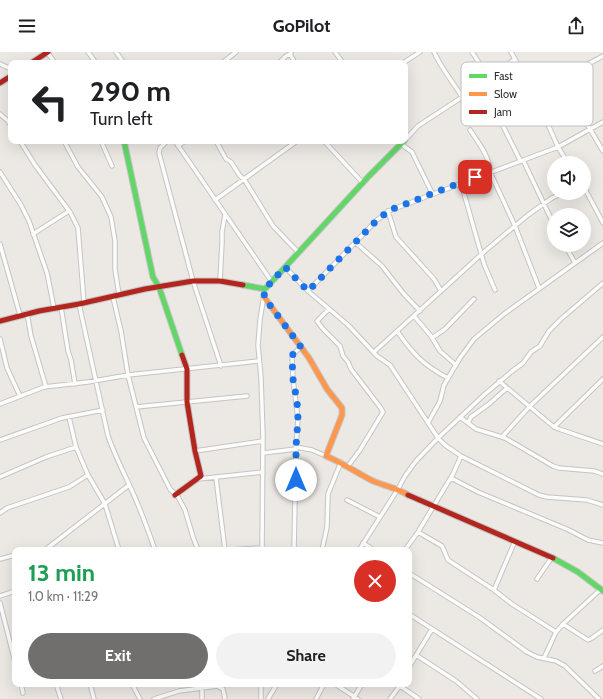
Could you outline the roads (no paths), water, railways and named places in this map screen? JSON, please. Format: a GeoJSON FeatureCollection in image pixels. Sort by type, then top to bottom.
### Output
{"type":"FeatureCollection","features":[{"type":"Feature","properties":{"kind":"street"},"geometry":{"type":"LineString","coordinates":[[35,60],[47,52]]}},
{"type":"Feature","properties":{"kind":"street"},"geometry":{"type":"LineString","coordinates":[[226,60],[236,52]]}},
{"type":"Feature","properties":{"kind":"street"},"geometry":{"type":"LineString","coordinates":[[408,60],[420,52]]}},
{"type":"Feature","properties":{"kind":"street"},"geometry":{"type":"LineString","coordinates":[[434,52],[445,72],[453,81],[461,95]]}},
{"type":"Feature","properties":{"kind":"street"},"geometry":{"type":"LineString","coordinates":[[472,52],[479,62]]}},
{"type":"Feature","properties":{"kind":"street"},"geometry":{"type":"LineString","coordinates":[[511,52],[517,62]]}},
{"type":"Feature","properties":{"kind":"street"},"geometry":{"type":"LineString","coordinates":[[282,60],[290,53]]}},
{"type":"Feature","properties":{"kind":"street"},"geometry":{"type":"LineString","coordinates":[[591,62],[603,56]]}},
{"type":"Feature","properties":{"kind":"street"},"geometry":{"type":"LineString","coordinates":[[511,62],[515,59]]}},
{"type":"Feature","properties":{"kind":"street"},"geometry":{"type":"LineString","coordinates":[[410,135],[418,126],[461,98]]}},
{"type":"Feature","properties":{"kind":"street"},"geometry":{"type":"LineString","coordinates":[[0,114],[8,123]]}},
{"type":"Feature","properties":{"kind":"street"},"geometry":{"type":"LineString","coordinates":[[308,291],[377,220],[388,211],[400,205],[558,147],[603,122]]}},
{"type":"Feature","properties":{"kind":"street"},"geometry":{"type":"LineString","coordinates":[[504,126],[547,210]]}},
{"type":"Feature","properties":{"kind":"street"},"geometry":{"type":"LineString","coordinates":[[549,126],[564,156]]}},
{"type":"Feature","properties":{"kind":"street"},"geometry":{"type":"LineString","coordinates":[[589,126],[603,151]]}},
{"type":"Feature","properties":{"kind":"street"},"geometry":{"type":"LineString","coordinates":[[470,130],[490,167],[490,172],[515,226],[539,288]]}},
{"type":"Feature","properties":{"kind":"street"},"geometry":{"type":"LineString","coordinates":[[22,144],[35,165],[69,211],[78,228],[82,303],[96,380],[110,443],[148,528],[154,547]]}},
{"type":"Feature","properties":{"kind":"street"},"geometry":{"type":"LineString","coordinates":[[66,144],[78,167],[102,197],[111,217],[115,242],[115,268],[120,296]]}},
{"type":"Feature","properties":{"kind":"street"},"geometry":{"type":"LineString","coordinates":[[102,144],[112,166]]}},
{"type":"Feature","properties":{"kind":"street"},"geometry":{"type":"LineString","coordinates":[[125,144],[153,278],[159,287],[187,369],[187,402],[195,451],[201,472],[198,479]]}},
{"type":"Feature","properties":{"kind":"street"},"geometry":{"type":"LineString","coordinates":[[164,144],[160,148],[159,154],[193,280],[221,366]]}},
{"type":"Feature","properties":{"kind":"street"},"geometry":{"type":"LineString","coordinates":[[181,144],[178,146],[272,282]]}},
{"type":"Feature","properties":{"kind":"street"},"geometry":{"type":"LineString","coordinates":[[218,144],[226,159],[231,162],[240,176],[244,179],[270,222],[299,253]]}},
{"type":"Feature","properties":{"kind":"street"},"geometry":{"type":"LineString","coordinates":[[215,200],[293,144]]}},
{"type":"Feature","properties":{"kind":"street"},"geometry":{"type":"LineString","coordinates":[[327,144],[363,183]]}},
{"type":"Feature","properties":{"kind":"street"},"geometry":{"type":"LineString","coordinates":[[262,547],[263,441],[261,378],[258,345],[265,289],[401,144]]}},
{"type":"Feature","properties":{"kind":"street"},"geometry":{"type":"LineString","coordinates":[[405,144],[412,152],[432,193]]}},
{"type":"Feature","properties":{"kind":"street"},"geometry":{"type":"LineString","coordinates":[[0,172],[21,205],[29,221],[47,273],[54,308]]}},
{"type":"Feature","properties":{"kind":"street"},"geometry":{"type":"LineString","coordinates":[[461,183],[481,254],[495,290]]}},
{"type":"Feature","properties":{"kind":"street"},"geometry":{"type":"LineString","coordinates":[[374,352],[481,254],[515,226],[551,200]]}},
{"type":"Feature","properties":{"kind":"street"},"geometry":{"type":"LineString","coordinates":[[591,200],[603,223]]}},
{"type":"Feature","properties":{"kind":"street"},"geometry":{"type":"LineString","coordinates":[[33,234],[69,211]]}},
{"type":"Feature","properties":{"kind":"street"},"geometry":{"type":"LineString","coordinates":[[388,211],[396,237],[434,279],[442,291]]}},
{"type":"Feature","properties":{"kind":"street"},"geometry":{"type":"LineString","coordinates":[[599,214],[603,211]]}},
{"type":"Feature","properties":{"kind":"street"},"geometry":{"type":"LineString","coordinates":[[220,281],[221,238],[225,215]]}},
{"type":"Feature","properties":{"kind":"street"},"geometry":{"type":"LineString","coordinates":[[355,242],[382,266],[403,293],[420,311]]}},
{"type":"Feature","properties":{"kind":"street"},"geometry":{"type":"LineString","coordinates":[[428,423],[440,401],[444,385],[467,347],[474,339],[504,314],[603,243]]}},
{"type":"Feature","properties":{"kind":"street"},"geometry":{"type":"LineString","coordinates":[[0,244],[20,315]]}},
{"type":"Feature","properties":{"kind":"street"},"geometry":{"type":"LineString","coordinates":[[568,252],[574,263]]}},
{"type":"Feature","properties":{"kind":"street"},"geometry":{"type":"LineString","coordinates":[[285,267],[308,291],[344,322],[392,368],[438,438],[461,456],[539,495],[587,500],[603,505]]}},
{"type":"Feature","properties":{"kind":"street"},"geometry":{"type":"LineString","coordinates":[[0,321],[20,315],[120,296],[145,289],[193,280],[220,281],[265,289]]}},
{"type":"Feature","properties":{"kind":"street"},"geometry":{"type":"LineString","coordinates":[[361,547],[416,461],[438,438],[499,381],[523,363],[531,352],[540,346],[549,331],[561,319],[603,283]]}},
{"type":"Feature","properties":{"kind":"street"},"geometry":{"type":"LineString","coordinates":[[113,297],[121,331],[128,375],[144,438],[170,489],[186,510],[197,547]]}},
{"type":"Feature","properties":{"kind":"street"},"geometry":{"type":"LineString","coordinates":[[264,297],[301,347],[326,389],[343,411],[326,456]]}},
{"type":"Feature","properties":{"kind":"street"},"geometry":{"type":"LineString","coordinates":[[432,338],[445,329],[474,299]]}},
{"type":"Feature","properties":{"kind":"street"},"geometry":{"type":"LineString","coordinates":[[61,307],[75,384]]}},
{"type":"Feature","properties":{"kind":"street"},"geometry":{"type":"LineString","coordinates":[[328,309],[317,321],[340,346],[343,356],[348,362],[350,369],[383,412],[360,450],[348,466]]}},
{"type":"Feature","properties":{"kind":"street"},"geometry":{"type":"LineString","coordinates":[[27,314],[31,336],[46,387]]}},
{"type":"Feature","properties":{"kind":"street"},"geometry":{"type":"LineString","coordinates":[[414,316],[432,338],[440,351],[456,365]]}},
{"type":"Feature","properties":{"kind":"street"},"geometry":{"type":"LineString","coordinates":[[397,331],[413,354],[430,369],[448,378]]}},
{"type":"Feature","properties":{"kind":"street"},"geometry":{"type":"LineString","coordinates":[[502,437],[530,406],[603,337]]}},
{"type":"Feature","properties":{"kind":"street"},"geometry":{"type":"LineString","coordinates":[[0,339],[7,368],[20,396]]}},
{"type":"Feature","properties":{"kind":"street"},"geometry":{"type":"LineString","coordinates":[[294,547],[298,419],[292,358],[293,354],[301,347]]}},
{"type":"Feature","properties":{"kind":"street"},"geometry":{"type":"LineString","coordinates":[[0,404],[46,387],[75,384],[128,375],[259,361]]}},
{"type":"Feature","properties":{"kind":"street"},"geometry":{"type":"LineString","coordinates":[[554,426],[603,379]]}},
{"type":"Feature","properties":{"kind":"street"},"geometry":{"type":"LineString","coordinates":[[499,381],[554,426],[603,444]]}},
{"type":"Feature","properties":{"kind":"street"},"geometry":{"type":"LineString","coordinates":[[468,423],[471,417],[507,388]]}},
{"type":"Feature","properties":{"kind":"street"},"geometry":{"type":"LineString","coordinates":[[136,407],[247,396]]}},
{"type":"Feature","properties":{"kind":"street"},"geometry":{"type":"LineString","coordinates":[[0,440],[69,417],[103,410]]}},
{"type":"Feature","properties":{"kind":"street"},"geometry":{"type":"LineString","coordinates":[[69,417],[76,447],[88,475],[105,504],[118,547]]}},
{"type":"Feature","properties":{"kind":"street"},"geometry":{"type":"LineString","coordinates":[[460,417],[476,429],[502,437],[553,466],[594,471],[603,474]]}},
{"type":"Feature","properties":{"kind":"street"},"geometry":{"type":"LineString","coordinates":[[195,451],[263,441]]}},
{"type":"Feature","properties":{"kind":"street"},"geometry":{"type":"LineString","coordinates":[[0,477],[76,447]]}},
{"type":"Feature","properties":{"kind":"street"},"geometry":{"type":"LineString","coordinates":[[263,453],[296,448],[312,450],[341,462],[374,481],[552,557],[578,572],[602,590],[556,632],[544,658]]}},
{"type":"Feature","properties":{"kind":"street"},"geometry":{"type":"LineString","coordinates":[[407,547],[451,478],[461,456]]}},
{"type":"Feature","properties":{"kind":"street"},"geometry":{"type":"LineString","coordinates":[[323,547],[327,527],[328,494],[341,462]]}},
{"type":"Feature","properties":{"kind":"street"},"geometry":{"type":"LineString","coordinates":[[175,495],[198,479],[263,472]]}},
{"type":"Feature","properties":{"kind":"street"},"geometry":{"type":"LineString","coordinates":[[0,513],[7,508],[69,487],[88,475]]}},
{"type":"Feature","properties":{"kind":"street"},"geometry":{"type":"LineString","coordinates":[[216,478],[224,547]]}},
{"type":"Feature","properties":{"kind":"street"},"geometry":{"type":"LineString","coordinates":[[451,478],[478,492],[570,530],[584,538],[603,543]]}},
{"type":"Feature","properties":{"kind":"street"},"geometry":{"type":"LineString","coordinates":[[49,547],[129,485]]}},
{"type":"Feature","properties":{"kind":"street"},"geometry":{"type":"LineString","coordinates":[[346,500],[380,517]]}},
{"type":"Feature","properties":{"kind":"street"},"geometry":{"type":"LineString","coordinates":[[418,532],[442,546],[448,560],[556,632]]}},
{"type":"Feature","properties":{"kind":"street"},"geometry":{"type":"LineString","coordinates":[[494,590],[515,541]]}},
{"type":"Feature","properties":{"kind":"street"},"geometry":{"type":"LineString","coordinates":[[363,543],[369,547]]}},
{"type":"Feature","properties":{"kind":"street"},"geometry":{"type":"LineString","coordinates":[[0,559],[12,557]]}},
{"type":"Feature","properties":{"kind":"street"},"geometry":{"type":"LineString","coordinates":[[537,579],[552,557]]}},
{"type":"Feature","properties":{"kind":"street"},"geometry":{"type":"LineString","coordinates":[[412,575],[479,617],[527,652],[533,655],[552,659],[565,666],[599,699]]}},
{"type":"Feature","properties":{"kind":"street"},"geometry":{"type":"LineString","coordinates":[[0,596],[12,592]]}},
{"type":"Feature","properties":{"kind":"street"},"geometry":{"type":"LineString","coordinates":[[0,603],[12,650]]}},
{"type":"Feature","properties":{"kind":"street"},"geometry":{"type":"LineString","coordinates":[[412,616],[541,699]]}},
{"type":"Feature","properties":{"kind":"street"},"geometry":{"type":"LineString","coordinates":[[563,624],[588,640],[603,630]]}},
{"type":"Feature","properties":{"kind":"street"},"geometry":{"type":"LineString","coordinates":[[412,662],[432,629]]}},
{"type":"Feature","properties":{"kind":"street"},"geometry":{"type":"LineString","coordinates":[[416,655],[456,681],[477,699]]}},
{"type":"Feature","properties":{"kind":"street"},"geometry":{"type":"LineString","coordinates":[[595,671],[603,666]]}},
{"type":"Feature","properties":{"kind":"street"},"geometry":{"type":"LineString","coordinates":[[22,687],[23,693]]}},
{"type":"Feature","properties":{"kind":"street"},"geometry":{"type":"LineString","coordinates":[[57,687],[61,699]]}},
{"type":"Feature","properties":{"kind":"street"},"geometry":{"type":"LineString","coordinates":[[91,687],[94,699]]}},
{"type":"Feature","properties":{"kind":"street"},"geometry":{"type":"LineString","coordinates":[[134,687],[140,699]]}},
{"type":"Feature","properties":{"kind":"street"},"geometry":{"type":"LineString","coordinates":[[154,699],[179,691],[212,687]]}},
{"type":"Feature","properties":{"kind":"street"},"geometry":{"type":"LineString","coordinates":[[221,687],[223,689],[225,699]]}},
{"type":"Feature","properties":{"kind":"street"},"geometry":{"type":"LineString","coordinates":[[261,687],[261,699]]}},
{"type":"Feature","properties":{"kind":"street"},"geometry":{"type":"LineString","coordinates":[[268,699],[275,687]]}},
{"type":"Feature","properties":{"kind":"street"},"geometry":{"type":"LineString","coordinates":[[316,699],[322,687]]}},
{"type":"Feature","properties":{"kind":"street"},"geometry":{"type":"LineString","coordinates":[[339,687],[355,698],[360,687]]}},
{"type":"Feature","properties":{"kind":"street"},"geometry":{"type":"LineString","coordinates":[[390,699],[399,687]]}},
{"type":"Feature","properties":{"kind":"street"},"geometry":{"type":"LineString","coordinates":[[403,687],[419,699]]}},
{"type":"Feature","properties":{"kind":"street"},"geometry":{"type":"LineString","coordinates":[[202,689],[202,699]]}}]}
